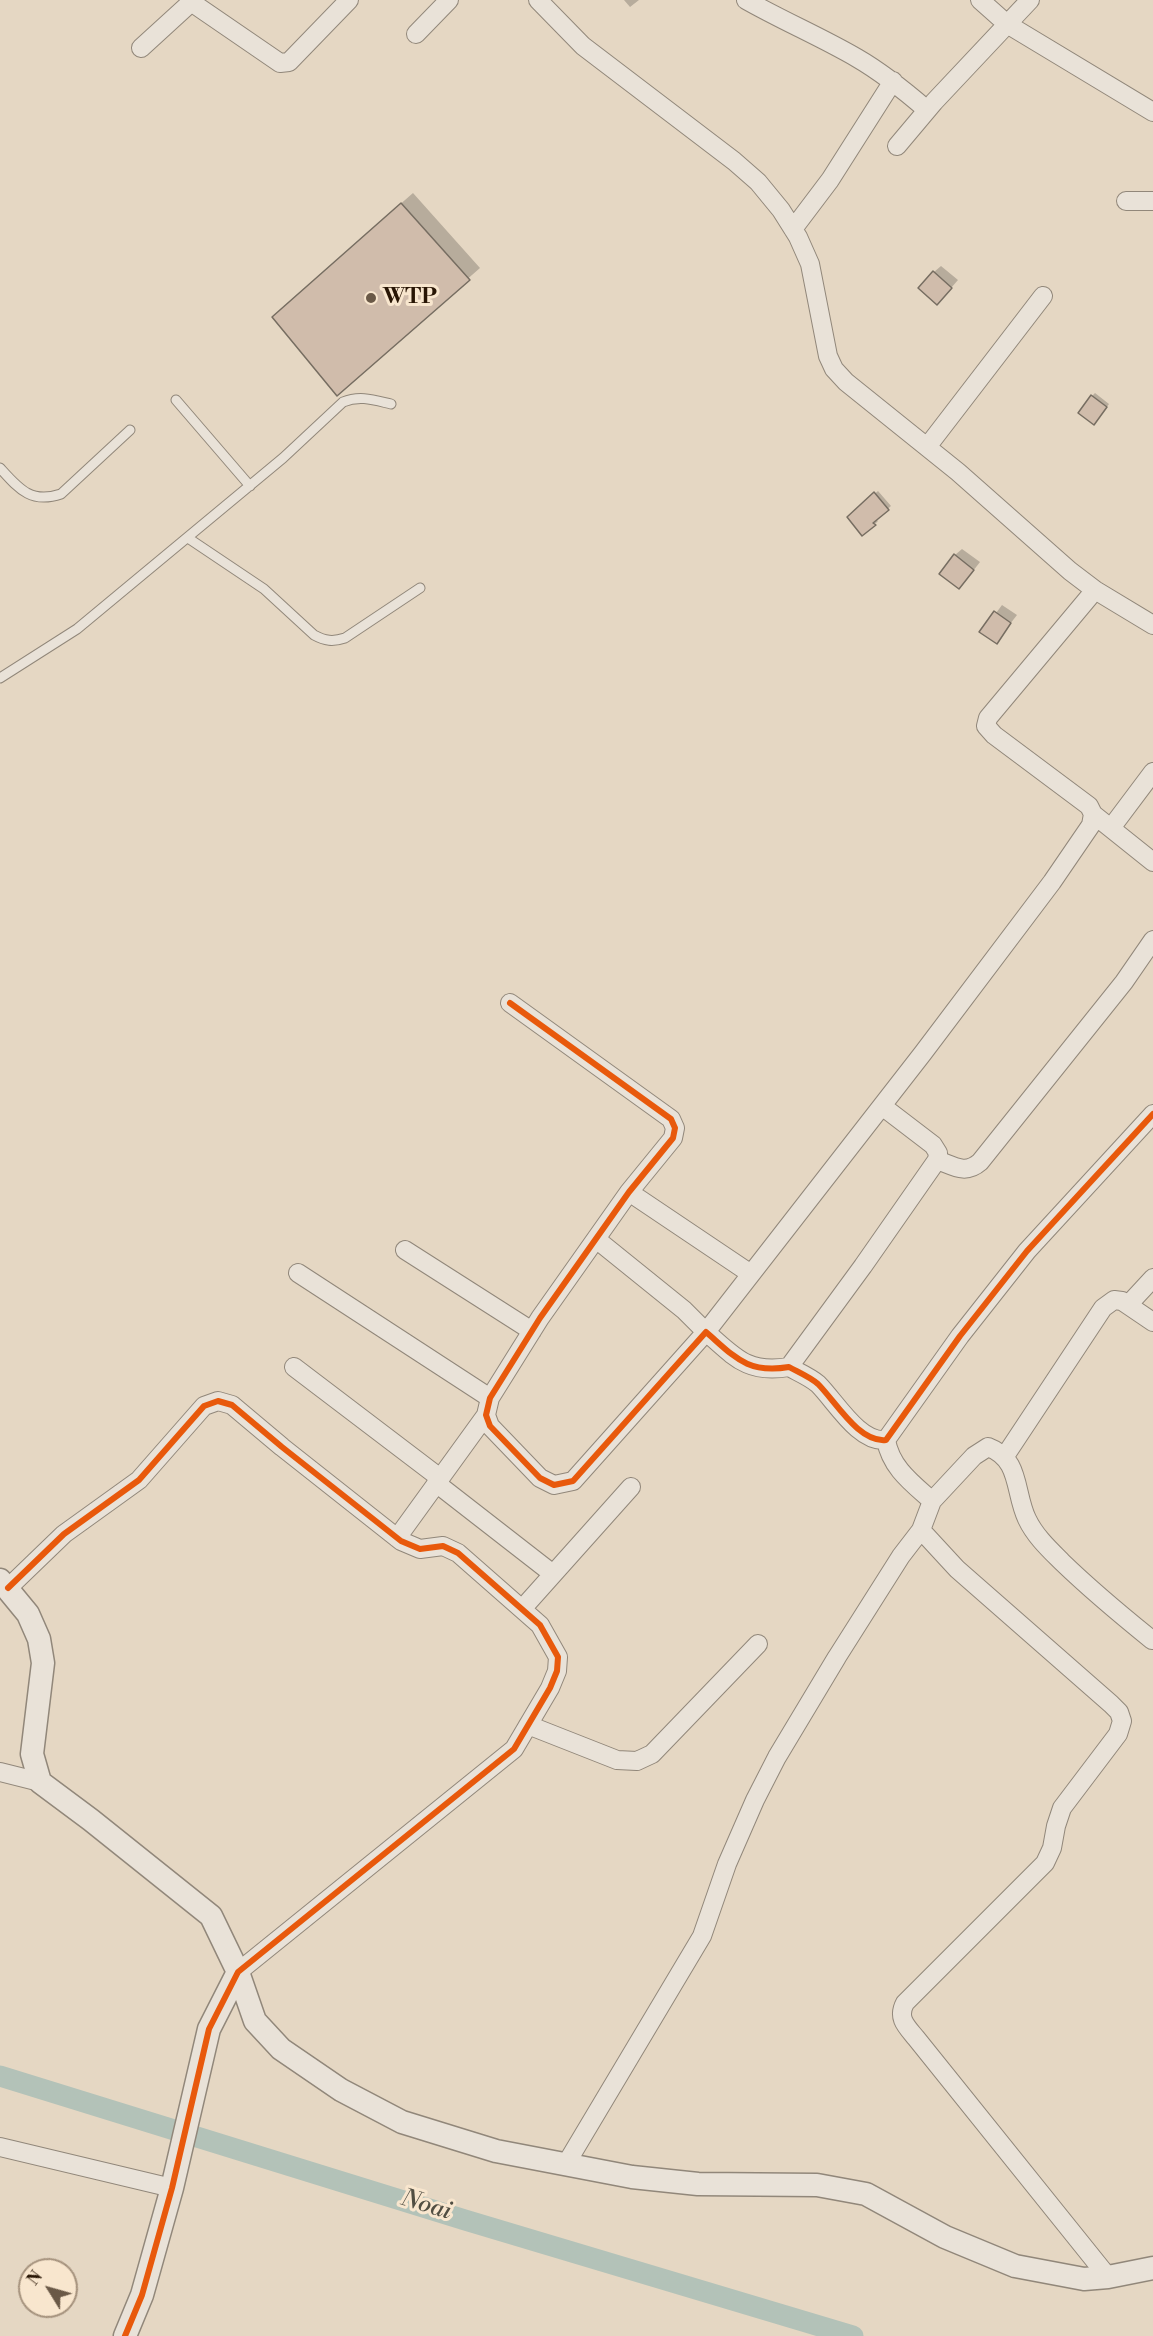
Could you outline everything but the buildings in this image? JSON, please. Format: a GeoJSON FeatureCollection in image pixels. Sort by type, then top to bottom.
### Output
{"type":"FeatureCollection","features":[{"type":"Feature","properties":{"kind":"street"},"geometry":{"type":"LineString","coordinates":[[141,48],[188,5],[194,4],[199,5],[280,63],[285,63],[289,62],[349,0]]}},
{"type":"Feature","properties":{"kind":"street"},"geometry":{"type":"LineString","coordinates":[[416,34],[449,0]]}},
{"type":"Feature","properties":{"kind":"street"},"geometry":{"type":"LineString","coordinates":[[538,0],[583,46],[734,161],[758,182],[781,210],[810,264],[828,356],[834,369],[846,382],[927,447],[1070,571],[1095,590],[1153,625]]}},
{"type":"Feature","properties":{"kind":"street"},"geometry":{"type":"LineString","coordinates":[[746,0],[856,57],[893,81],[927,110]]}},
{"type":"Feature","properties":{"kind":"street"},"geometry":{"type":"LineString","coordinates":[[980,0],[1007,24],[1153,112]]}},
{"type":"Feature","properties":{"kind":"street"},"geometry":{"type":"LineString","coordinates":[[897,146],[927,110],[1030,0]]}},
{"type":"Feature","properties":{"kind":"street"},"geometry":{"type":"LineString","coordinates":[[793,229],[830,180],[893,81]]}},
{"type":"Feature","properties":{"kind":"street"},"geometry":{"type":"LineString","coordinates":[[1126,201],[1153,201]]}},
{"type":"Feature","properties":{"kind":"street"},"geometry":{"type":"LineString","coordinates":[[927,447],[1043,296]]}},
{"type":"Feature","properties":{"kind":"street"},"geometry":{"type":"LineString","coordinates":[[1095,590],[988,718],[986,726],[994,735],[1089,806],[1093,814],[1153,862]]}},
{"type":"Feature","properties":{"kind":"street"},"geometry":{"type":"LineString","coordinates":[[1111,828],[1153,772]]}},
{"type":"Feature","properties":{"kind":"street"},"geometry":{"type":"LineString","coordinates":[[298,1273],[488,1406],[490,1426],[540,1478],[554,1485],[573,1481],[706,1332],[1052,882],[1091,825],[1093,814]]}},
{"type":"Feature","properties":{"kind":"street"},"geometry":{"type":"LineString","coordinates":[[937,1160],[965,1170],[972,1169],[980,1162],[1124,982],[1153,940]]}},
{"type":"Feature","properties":{"kind":"street"},"geometry":{"type":"LineString","coordinates":[[397,1538],[488,1406],[532,1331],[629,1192],[673,1138],[675,1128],[672,1119],[510,1002]]}},
{"type":"Feature","properties":{"kind":"street"},"geometry":{"type":"LineString","coordinates":[[789,1367],[937,1160],[938,1153],[933,1145],[882,1106]]}},
{"type":"Feature","properties":{"kind":"street"},"geometry":{"type":"LineString","coordinates":[[932,1501],[901,1473],[889,1454],[886,1440],[960,1336],[1027,1251],[1153,1114]]}},
{"type":"Feature","properties":{"kind":"street"},"geometry":{"type":"LineString","coordinates":[[629,1192],[751,1274]]}},
{"type":"Feature","properties":{"kind":"street"},"geometry":{"type":"LineString","coordinates":[[596,1239],[684,1310],[741,1362],[758,1369],[774,1370],[789,1367],[816,1383],[868,1437],[877,1441],[886,1440]]}},
{"type":"Feature","properties":{"kind":"street"},"geometry":{"type":"LineString","coordinates":[[405,1250],[532,1331]]}},
{"type":"Feature","properties":{"kind":"street"},"geometry":{"type":"LineString","coordinates":[[1128,1305],[1153,1278]]}},
{"type":"Feature","properties":{"kind":"street"},"geometry":{"type":"LineString","coordinates":[[1005,1456],[1103,1308],[1114,1300],[1128,1305],[1153,1322]]}},
{"type":"Feature","properties":{"kind":"street"},"geometry":{"type":"LineString","coordinates":[[294,1367],[553,1574]]}},
{"type":"Feature","properties":{"kind":"street"},"geometry":{"type":"LineString","coordinates":[[40,1782],[32,1754],[43,1663],[39,1639],[28,1614],[4,1584],[64,1534],[139,1480],[204,1406],[218,1401],[232,1405],[397,1538],[420,1549],[443,1546],[458,1553],[540,1624],[558,1657],[557,1671],[550,1688],[514,1749],[238,1971],[209,2029],[173,2182],[142,2295],[125,2336]]}},
{"type":"Feature","properties":{"kind":"street"},"geometry":{"type":"LineString","coordinates":[[566,2164],[702,1936],[727,1864],[777,1757],[837,1657],[921,1530],[932,1501],[974,1456],[988,1447],[999,1451],[1009,1460],[1027,1519],[1041,1540],[1092,1591],[1152,1640]]}},
{"type":"Feature","properties":{"kind":"street"},"geometry":{"type":"LineString","coordinates":[[522,1609],[631,1487]]}},
{"type":"Feature","properties":{"kind":"street"},"geometry":{"type":"LineString","coordinates":[[921,1530],[957,1569],[1111,1704],[1119,1712],[1122,1721],[1118,1734],[1062,1808],[1052,1848],[1045,1863],[905,2003],[901,2011],[901,2018],[916,2038],[1108,2277]]}},
{"type":"Feature","properties":{"kind":"street"},"geometry":{"type":"LineString","coordinates":[[528,1725],[617,1760],[637,1761],[652,1754],[758,1644]]}},
{"type":"Feature","properties":{"kind":"street"},"geometry":{"type":"LineString","coordinates":[[0,1772],[40,1782],[211,1916],[238,1971],[255,2021],[281,2049],[341,2090],[402,2122],[496,2151],[632,2177],[698,2184],[817,2185],[866,2194],[945,2237],[1015,2266],[1084,2279],[1108,2277],[1153,2268]]}},
{"type":"Feature","properties":{"kind":"street"},"geometry":{"type":"LineString","coordinates":[[0,2147],[173,2182]]}},
{"type":"Feature","properties":{"kind":"lane"},"geometry":{"type":"LineString","coordinates":[[0,678],[77,629],[283,458],[343,402],[363,397],[392,404]]}},
{"type":"Feature","properties":{"kind":"lane"},"geometry":{"type":"LineString","coordinates":[[176,400],[250,486]]}},
{"type":"Feature","properties":{"kind":"lane"},"geometry":{"type":"LineString","coordinates":[[0,468],[20,490],[30,496],[49,498],[61,494],[130,430]]}},
{"type":"Feature","properties":{"kind":"lane"},"geometry":{"type":"LineString","coordinates":[[188,538],[252,580],[314,635],[324,640],[333,641],[345,638],[420,588]]}},
{"type":"Feature","properties":{"kind":"waterway","name":"Noai"},"geometry":{"type":"LineString","coordinates":[[0,2076],[465,2220],[853,2336]]}},
{"type":"Feature","properties":{"kind":"cycle path"},"geometry":{"type":"LineString","coordinates":[[510,1003],[671,1119],[675,1128],[673,1138],[629,1192],[540,1318],[490,1398],[486,1415],[490,1426],[540,1478],[554,1485],[573,1481],[706,1332],[734,1356],[752,1366],[775,1369],[789,1367],[808,1377],[818,1384],[857,1428],[876,1439],[886,1440],[960,1336],[1027,1251],[1153,1114]]}},
{"type":"Feature","properties":{"kind":"cycle path"},"geometry":{"type":"LineString","coordinates":[[8,1588],[64,1534],[139,1480],[204,1406],[218,1401],[232,1405],[401,1541],[420,1549],[443,1546],[458,1553],[540,1625],[558,1657],[557,1671],[550,1688],[514,1749],[238,1972],[209,2029],[172,2188],[142,2295],[125,2336]]}},
{"type":"Feature","properties":{"kind":"place","name":"WTP"},"geometry":{"type":"Point","coordinates":[371,298]}}]}
